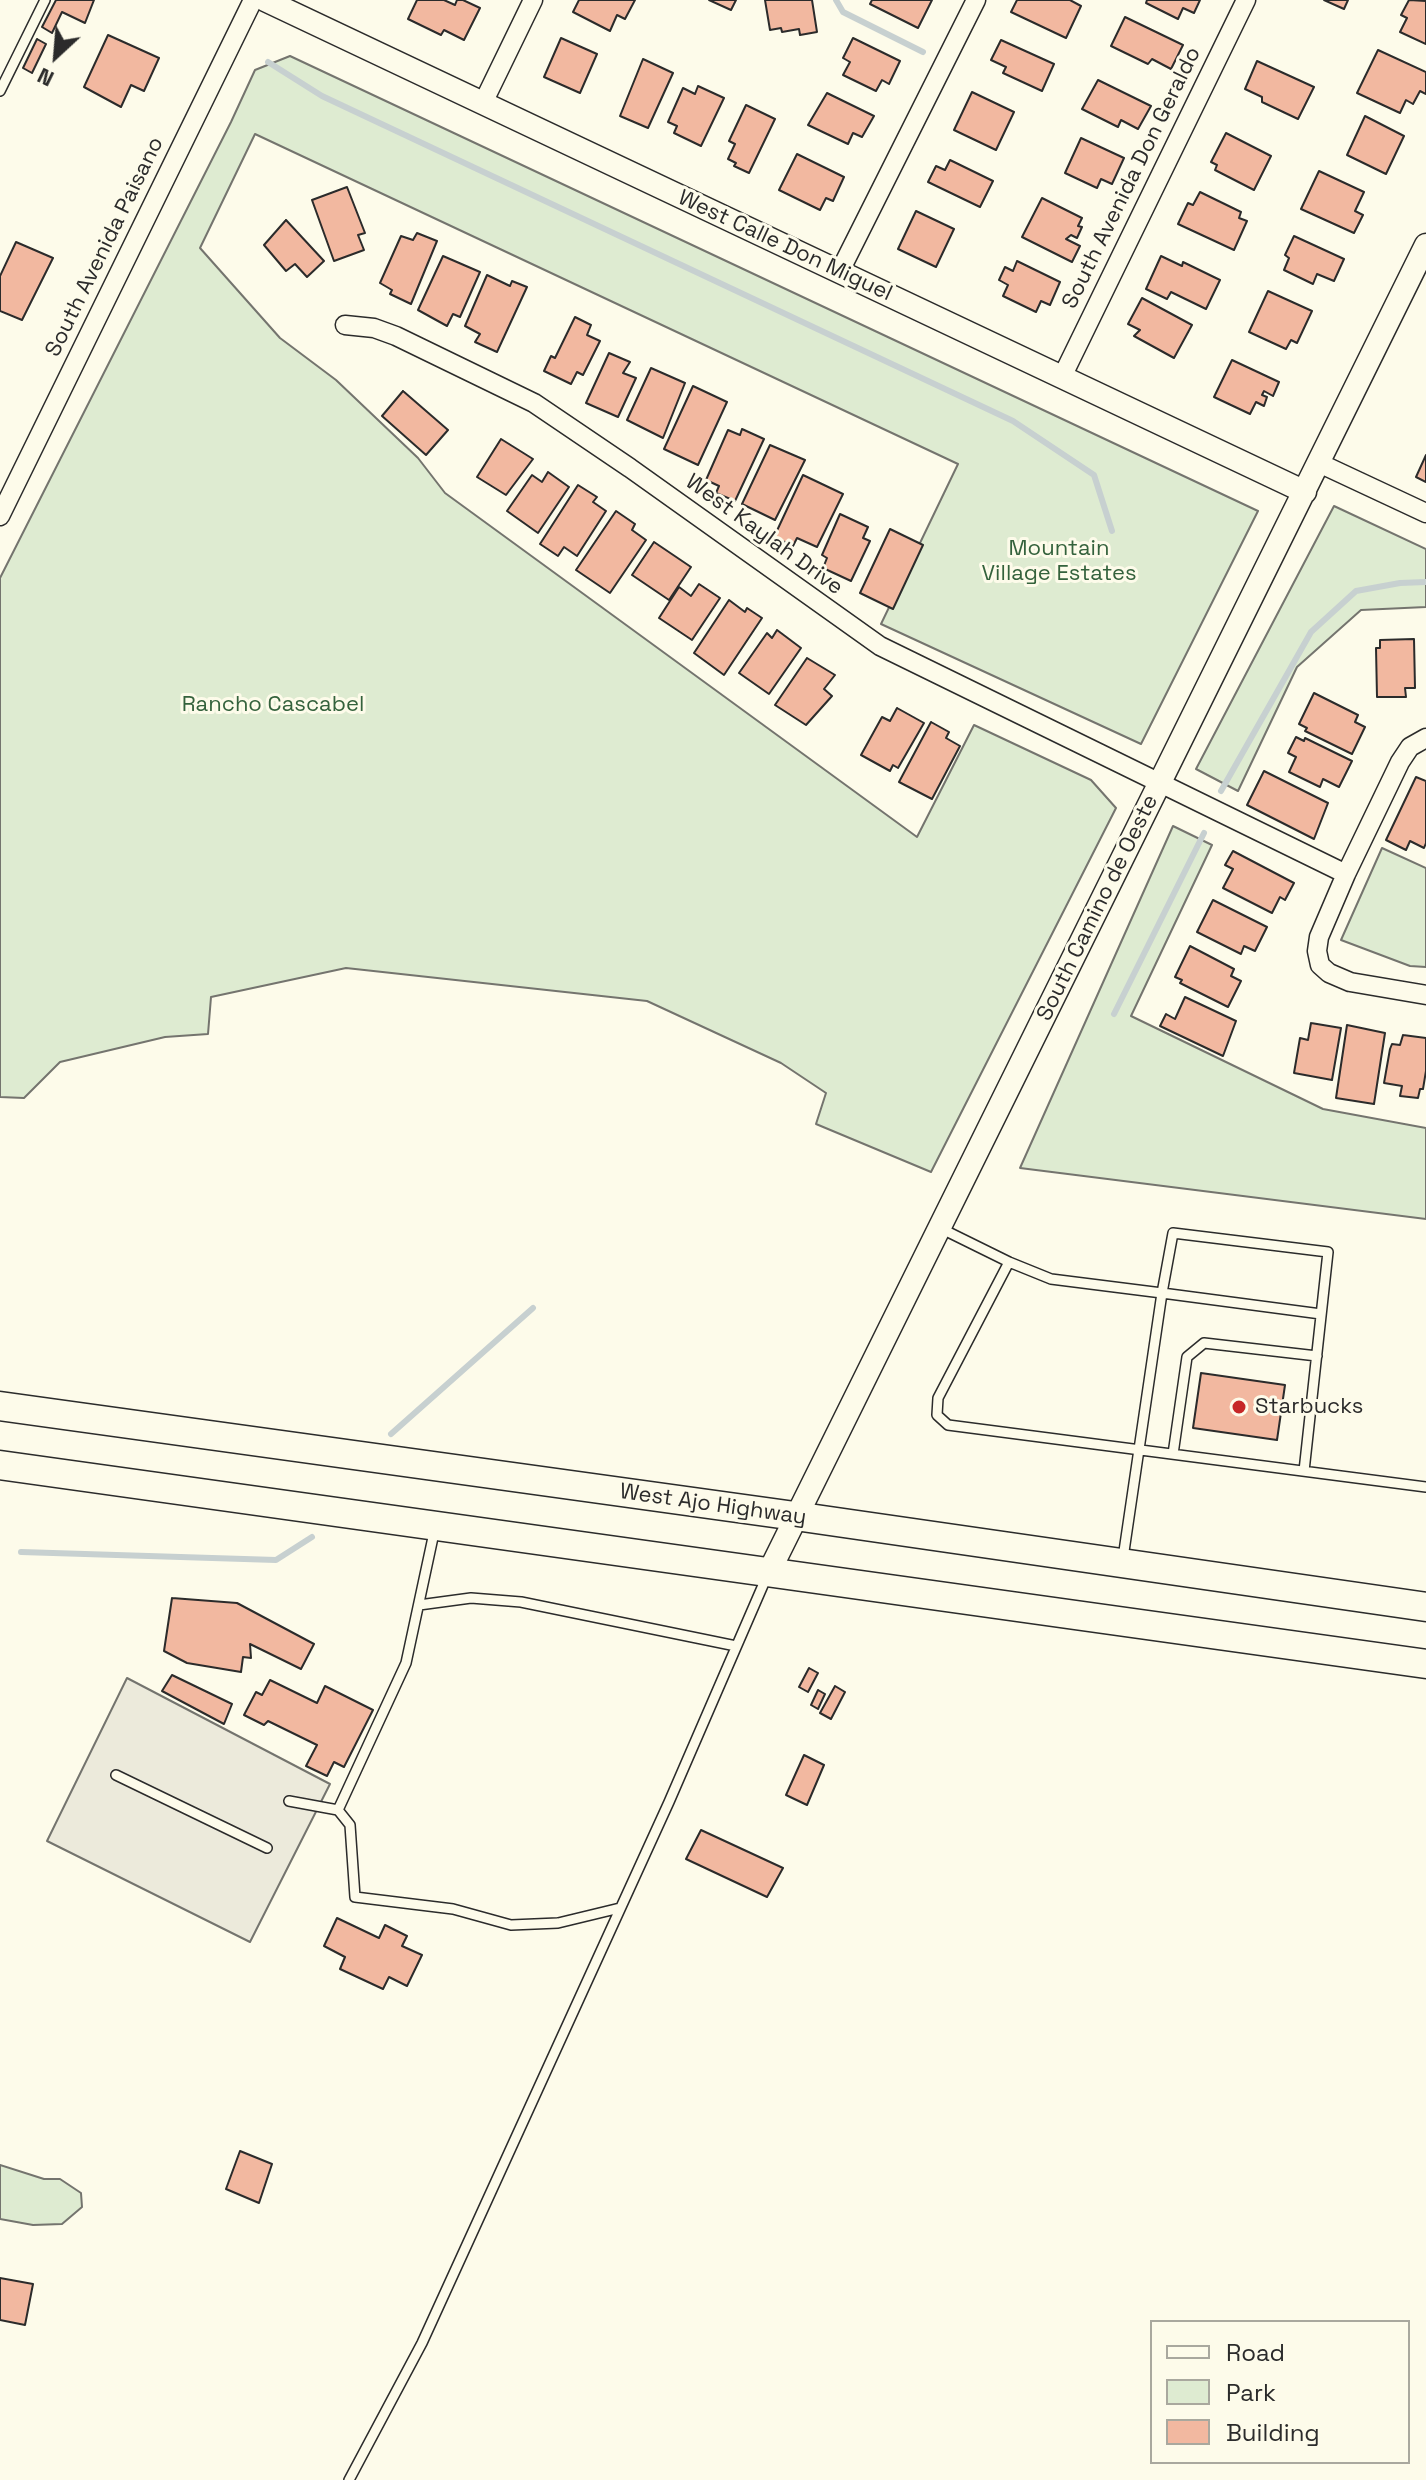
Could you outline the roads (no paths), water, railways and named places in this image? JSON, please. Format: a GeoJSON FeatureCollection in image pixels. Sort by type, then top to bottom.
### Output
{"type":"FeatureCollection","features":[{"type":"Feature","properties":{"kind":"main road","name":"West Ajo Highway"},"geometry":{"type":"LineString","coordinates":[[0,1406],[1426,1607]]}},
{"type":"Feature","properties":{"kind":"main road"},"geometry":{"type":"LineString","coordinates":[[0,1465],[770,1570],[1426,1664]]}},
{"type":"Feature","properties":{"kind":"street","name":"South Avenida Paisano"},"geometry":{"type":"LineString","coordinates":[[0,516],[253,0]]}},
{"type":"Feature","properties":{"kind":"street","name":"West Calle Don Miguel"},"geometry":{"type":"LineString","coordinates":[[265,0],[1305,492]]}},
{"type":"Feature","properties":{"kind":"street"},"geometry":{"type":"LineString","coordinates":[[483,103],[533,0]]}},
{"type":"Feature","properties":{"kind":"street"},"geometry":{"type":"LineString","coordinates":[[840,271],[976,0]]}},
{"type":"Feature","properties":{"kind":"street","name":"South Avenida Don Geraldo"},"geometry":{"type":"LineString","coordinates":[[1062,377],[1246,0]]}},
{"type":"Feature","properties":{"kind":"street","name":"South Camino de Oeste"},"geometry":{"type":"LineString","coordinates":[[770,1570],[1426,245]]}},
{"type":"Feature","properties":{"kind":"street","name":"West Kaylah Drive"},"geometry":{"type":"LineString","coordinates":[[345,325],[374,328],[396,336],[534,403],[880,646],[1346,874]]}},
{"type":"Feature","properties":{"kind":"street"},"geometry":{"type":"LineString","coordinates":[[1319,463],[1426,513]]}},
{"type":"Feature","properties":{"kind":"street"},"geometry":{"type":"LineString","coordinates":[[1426,738],[1410,747],[1400,762],[1319,937],[1313,968],[1350,982],[1426,995]]}},
{"type":"Feature","properties":{"kind":"lane"},"geometry":{"type":"LineString","coordinates":[[0,91],[45,0]]}},
{"type":"Feature","properties":{"kind":"lane"},"geometry":{"type":"LineString","coordinates":[[939,1228],[1051,1279],[1321,1314]]}},
{"type":"Feature","properties":{"kind":"lane"},"geometry":{"type":"LineString","coordinates":[[1122,1563],[1173,1233],[1328,1252],[1304,1471]]}},
{"type":"Feature","properties":{"kind":"lane"},"geometry":{"type":"LineString","coordinates":[[1009,1262],[938,1398],[937,1415],[948,1425],[1426,1487]]}},
{"type":"Feature","properties":{"kind":"lane"},"geometry":{"type":"LineString","coordinates":[[1173,1454],[1187,1357],[1192,1351],[1204,1343],[1317,1356]]}},
{"type":"Feature","properties":{"kind":"lane"},"geometry":{"type":"LineString","coordinates":[[338,1810],[406,1663],[436,1525]]}},
{"type":"Feature","properties":{"kind":"lane"},"geometry":{"type":"LineString","coordinates":[[349,2480],[422,2343],[770,1570]]}},
{"type":"Feature","properties":{"kind":"lane"},"geometry":{"type":"LineString","coordinates":[[419,1605],[471,1598],[521,1602],[736,1646]]}},
{"type":"Feature","properties":{"kind":"lane"},"geometry":{"type":"LineString","coordinates":[[116,1775],[267,1848]]}},
{"type":"Feature","properties":{"kind":"lane"},"geometry":{"type":"LineString","coordinates":[[289,1801],[338,1810],[350,1825],[355,1897],[453,1909],[511,1925],[558,1923],[620,1908]]}},
{"type":"Feature","properties":{"kind":"waterway"},"geometry":{"type":"LineString","coordinates":[[836,0],[843,12],[923,52]]}},
{"type":"Feature","properties":{"kind":"waterway"},"geometry":{"type":"LineString","coordinates":[[268,62],[322,96],[1013,421],[1094,475],[1112,531]]}},
{"type":"Feature","properties":{"kind":"waterway"},"geometry":{"type":"LineString","coordinates":[[1221,791],[1311,632],[1356,591],[1426,582]]}},
{"type":"Feature","properties":{"kind":"waterway"},"geometry":{"type":"LineString","coordinates":[[1114,1014],[1204,833]]}},
{"type":"Feature","properties":{"kind":"waterway"},"geometry":{"type":"LineString","coordinates":[[391,1434],[533,1308]]}},
{"type":"Feature","properties":{"kind":"waterway"},"geometry":{"type":"LineString","coordinates":[[21,1552],[276,1560],[312,1537]]}},
{"type":"Feature","properties":{"kind":"place","name":"Starbucks"},"geometry":{"type":"Point","coordinates":[1239,1407]}},
{"type":"Feature","properties":{"kind":"park label","name":"Mountain Village Estates"},"geometry":{"type":"Point","coordinates":[1059,562]}},
{"type":"Feature","properties":{"kind":"park label","name":"Rancho Cascabel"},"geometry":{"type":"Point","coordinates":[273,705]}}]}
